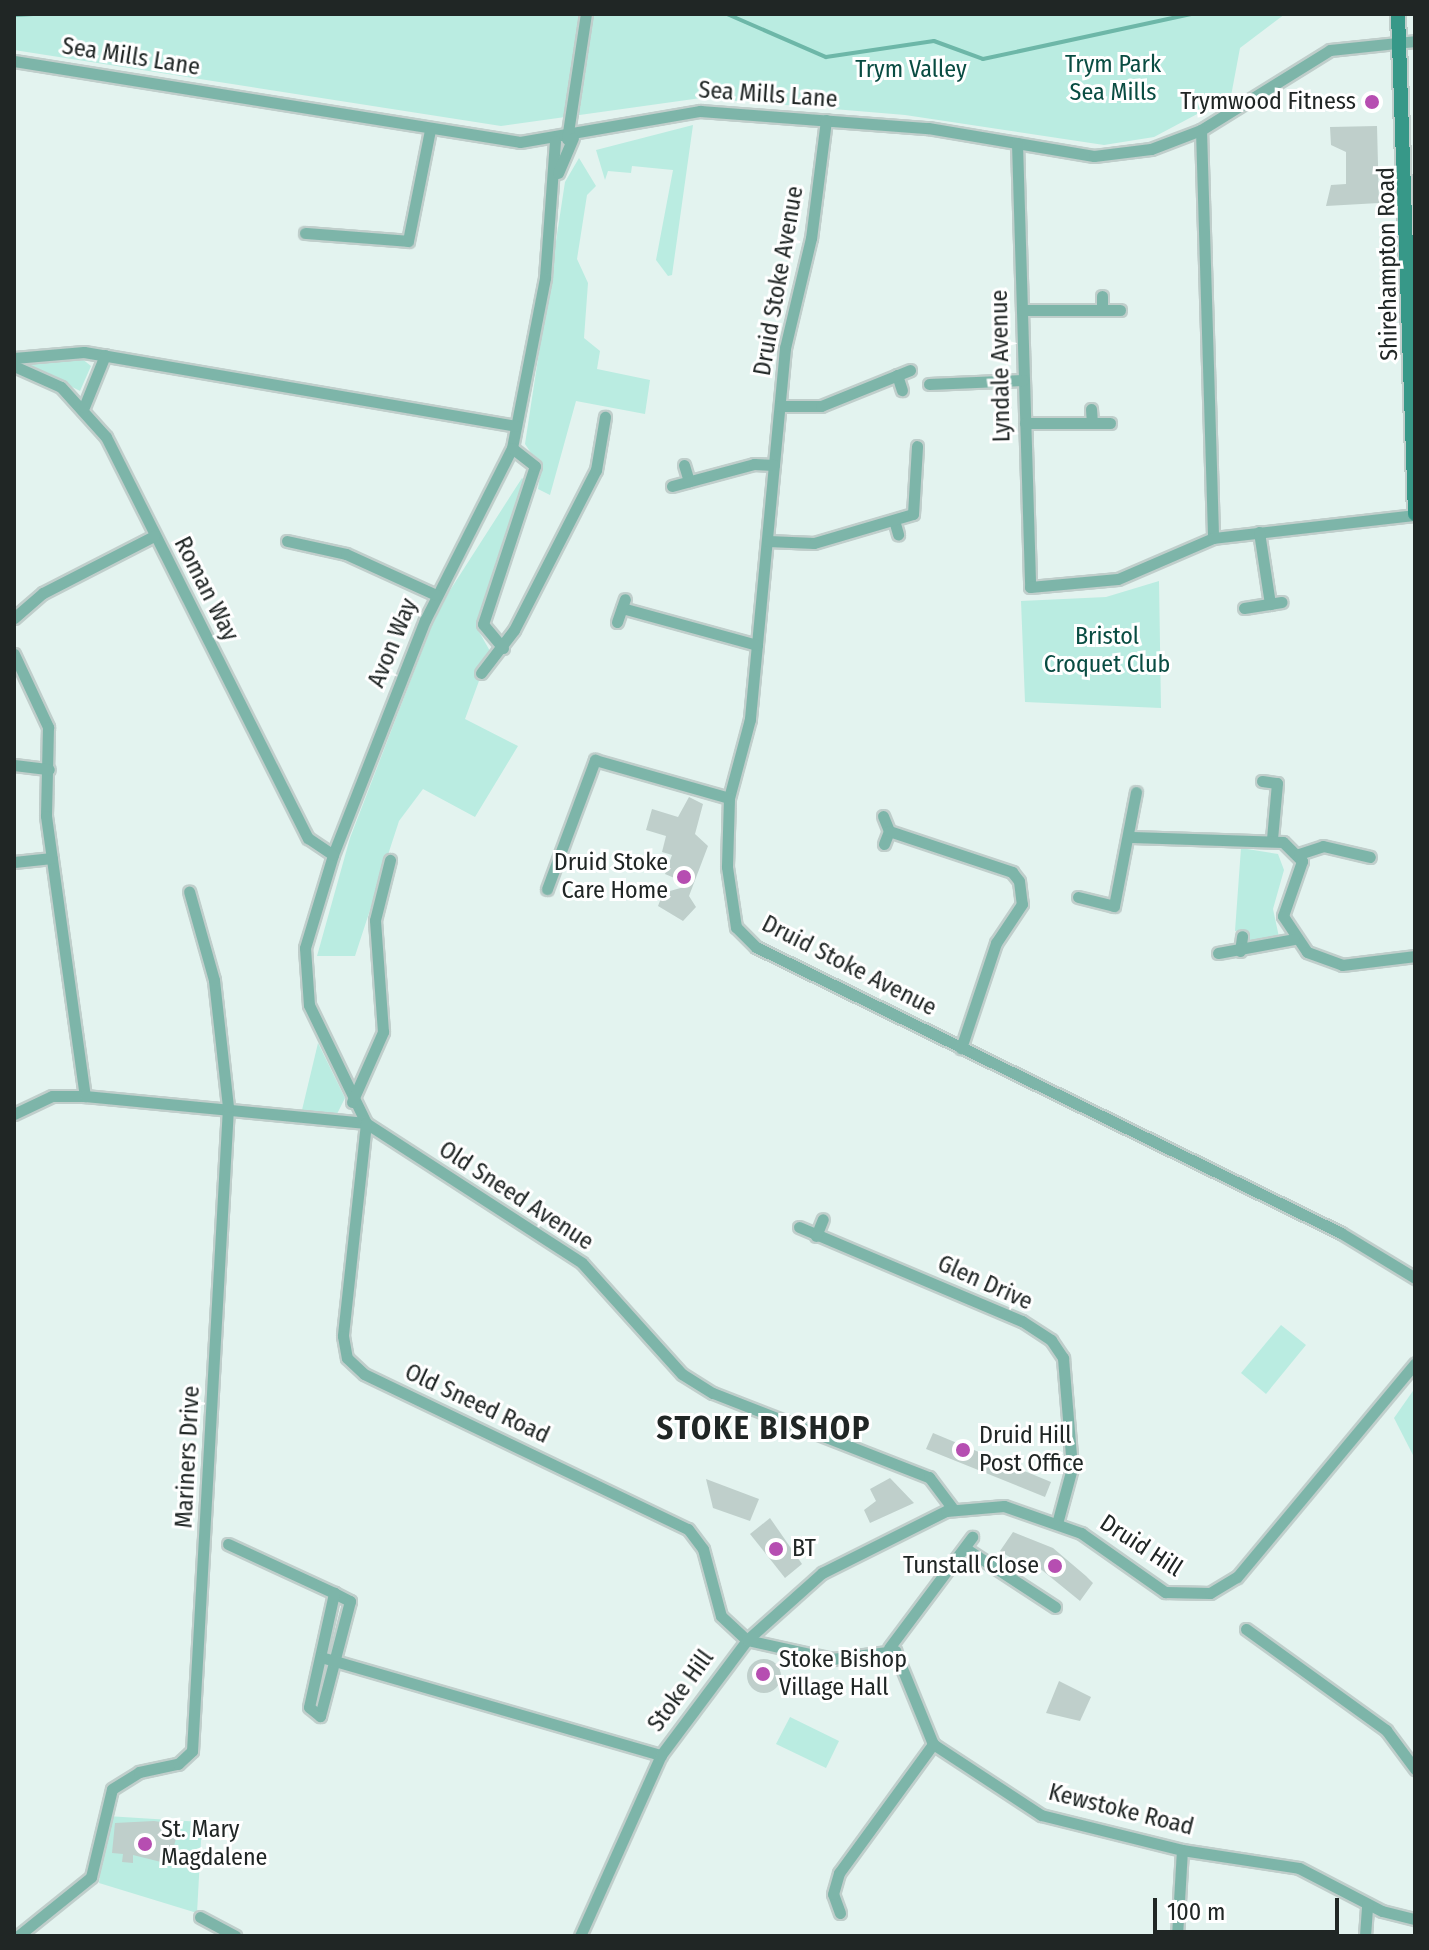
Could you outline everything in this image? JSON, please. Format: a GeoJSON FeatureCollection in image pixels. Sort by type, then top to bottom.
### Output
{"type":"FeatureCollection","features":[{"type":"Feature","properties":{"kind":"main road","name":"Shirehampton Road"},"geometry":{"type":"LineString","coordinates":[[1398,14],[1408,41],[1415,514]]}},
{"type":"Feature","properties":{"kind":"street"},"geometry":{"type":"LineString","coordinates":[[565,139],[586,14]]}},
{"type":"Feature","properties":{"kind":"street","name":"Sea Mills Lane"},"geometry":{"type":"LineString","coordinates":[[14,61],[430,130],[565,139],[675,112],[826,120],[1017,143],[1094,156],[1151,149],[1201,130],[1316,56],[1408,41]]}},
{"type":"Feature","properties":{"kind":"street","name":"Druid Stoke Avenue"},"geometry":{"type":"LineString","coordinates":[[826,120],[780,406],[750,719],[729,798],[727,867],[745,937],[961,1048],[1341,1233],[1415,1278]]}},
{"type":"Feature","properties":{"kind":"street"},"geometry":{"type":"LineString","coordinates":[[315,248],[311,234],[408,241],[430,130]]}},
{"type":"Feature","properties":{"kind":"street"},"geometry":{"type":"LineString","coordinates":[[1201,130],[1213,538],[1415,514]]}},
{"type":"Feature","properties":{"kind":"street","name":"Avon Way"},"geometry":{"type":"LineString","coordinates":[[558,173],[565,139]]}},
{"type":"Feature","properties":{"kind":"street","name":"Avon Way"},"geometry":{"type":"LineString","coordinates":[[366,1123],[352,1102],[318,1030],[304,975],[310,925],[333,855],[436,595],[493,498],[512,448],[565,139]]}},
{"type":"Feature","properties":{"kind":"street","name":"Lyndale Avenue"},"geometry":{"type":"LineString","coordinates":[[1017,143],[1030,587],[1118,579],[1213,538]]}},
{"type":"Feature","properties":{"kind":"street"},"geometry":{"type":"LineString","coordinates":[[1102,296],[1102,309]]}},
{"type":"Feature","properties":{"kind":"street"},"geometry":{"type":"LineString","coordinates":[[1022,310],[1120,310]]}},
{"type":"Feature","properties":{"kind":"street"},"geometry":{"type":"LineString","coordinates":[[14,358],[105,355],[516,426]]}},
{"type":"Feature","properties":{"kind":"street"},"geometry":{"type":"LineString","coordinates":[[14,366],[84,407],[105,355]]}},
{"type":"Feature","properties":{"kind":"street"},"geometry":{"type":"LineString","coordinates":[[780,406],[821,406],[910,370]]}},
{"type":"Feature","properties":{"kind":"street"},"geometry":{"type":"LineString","coordinates":[[897,375],[902,390]]}},
{"type":"Feature","properties":{"kind":"street"},"geometry":{"type":"LineString","coordinates":[[942,399],[935,383],[1023,380]]}},
{"type":"Feature","properties":{"kind":"street","name":"Roman Way"},"geometry":{"type":"LineString","coordinates":[[84,407],[154,536],[308,838],[333,855]]}},
{"type":"Feature","properties":{"kind":"street"},"geometry":{"type":"LineString","coordinates":[[1091,409],[1092,423]]}},
{"type":"Feature","properties":{"kind":"street"},"geometry":{"type":"LineString","coordinates":[[481,673],[503,648],[596,470],[605,417]]}},
{"type":"Feature","properties":{"kind":"street"},"geometry":{"type":"LineString","coordinates":[[1025,423],[1110,423]]}},
{"type":"Feature","properties":{"kind":"street"},"geometry":{"type":"LineString","coordinates":[[768,541],[814,543],[913,514],[917,446]]}},
{"type":"Feature","properties":{"kind":"street"},"geometry":{"type":"LineString","coordinates":[[503,648],[483,624],[535,466],[512,448]]}},
{"type":"Feature","properties":{"kind":"street"},"geometry":{"type":"LineString","coordinates":[[684,465],[689,481]]}},
{"type":"Feature","properties":{"kind":"street"},"geometry":{"type":"LineString","coordinates":[[672,486],[774,465]]}},
{"type":"Feature","properties":{"kind":"street"},"geometry":{"type":"LineString","coordinates":[[894,520],[898,534]]}},
{"type":"Feature","properties":{"kind":"street"},"geometry":{"type":"LineString","coordinates":[[1244,608],[1276,603],[1259,532]]}},
{"type":"Feature","properties":{"kind":"street"},"geometry":{"type":"LineString","coordinates":[[14,618],[43,593],[154,536]]}},
{"type":"Feature","properties":{"kind":"street"},"geometry":{"type":"LineString","coordinates":[[287,541],[346,554],[436,595]]}},
{"type":"Feature","properties":{"kind":"street"},"geometry":{"type":"LineString","coordinates":[[617,622],[624,603],[757,645]]}},
{"type":"Feature","properties":{"kind":"street"},"geometry":{"type":"LineString","coordinates":[[14,654],[43,709],[52,858],[85,1096]]}},
{"type":"Feature","properties":{"kind":"street"},"geometry":{"type":"LineString","coordinates":[[547,889],[595,760],[729,798]]}},
{"type":"Feature","properties":{"kind":"street"},"geometry":{"type":"LineString","coordinates":[[14,765],[49,769]]}},
{"type":"Feature","properties":{"kind":"street"},"geometry":{"type":"LineString","coordinates":[[1262,781],[1277,783],[1272,839]]}},
{"type":"Feature","properties":{"kind":"street"},"geometry":{"type":"LineString","coordinates":[[1078,897],[1114,906],[1132,837],[1136,792]]}},
{"type":"Feature","properties":{"kind":"street"},"geometry":{"type":"LineString","coordinates":[[883,816],[889,831],[884,844]]}},
{"type":"Feature","properties":{"kind":"street"},"geometry":{"type":"LineString","coordinates":[[889,831],[1012,872],[1019,881],[1022,904],[996,943],[961,1048]]}},
{"type":"Feature","properties":{"kind":"street"},"geometry":{"type":"LineString","coordinates":[[1132,837],[1272,839],[1299,854],[1323,846],[1370,857]]}},
{"type":"Feature","properties":{"kind":"street"},"geometry":{"type":"LineString","coordinates":[[1299,854],[1283,916],[1294,939],[1321,960],[1342,965],[1415,956]]}},
{"type":"Feature","properties":{"kind":"street"},"geometry":{"type":"LineString","coordinates":[[14,862],[52,858]]}},
{"type":"Feature","properties":{"kind":"street"},"geometry":{"type":"LineString","coordinates":[[352,1102],[383,1032],[375,920],[390,860]]}},
{"type":"Feature","properties":{"kind":"street","name":"Mariners Drive"},"geometry":{"type":"LineString","coordinates":[[18,1936],[91,1877],[112,1789],[130,1776],[178,1764],[192,1751],[228,1107],[214,980],[189,891]]}},
{"type":"Feature","properties":{"kind":"street"},"geometry":{"type":"LineString","coordinates":[[1240,951],[1242,936]]}},
{"type":"Feature","properties":{"kind":"street"},"geometry":{"type":"LineString","coordinates":[[1218,953],[1294,939]]}},
{"type":"Feature","properties":{"kind":"street"},"geometry":{"type":"LineString","coordinates":[[14,1114],[52,1096],[85,1096],[228,1107],[366,1123]]}},
{"type":"Feature","properties":{"kind":"street","name":"Old Sneed Avenue"},"geometry":{"type":"LineString","coordinates":[[366,1123],[582,1263],[682,1374],[713,1393],[929,1477],[953,1509]]}},
{"type":"Feature","properties":{"kind":"street","name":"Old Sneed Road"},"geometry":{"type":"LineString","coordinates":[[366,1123],[343,1336],[353,1366],[688,1529],[703,1549],[721,1616],[747,1640]]}},
{"type":"Feature","properties":{"kind":"street"},"geometry":{"type":"LineString","coordinates":[[816,1236],[823,1219]]}},
{"type":"Feature","properties":{"kind":"street","name":"Glen Drive"},"geometry":{"type":"LineString","coordinates":[[799,1227],[1022,1321],[1051,1340],[1063,1358],[1072,1468],[1058,1520]]}},
{"type":"Feature","properties":{"kind":"street","name":"Druid Hill"},"geometry":{"type":"LineString","coordinates":[[892,1533],[953,1509],[1004,1506],[1058,1520],[1165,1592],[1197,1597],[1225,1587],[1415,1363]]}},
{"type":"Feature","properties":{"kind":"street","name":"Stoke Hill"},"geometry":{"type":"LineString","coordinates":[[580,1936],[661,1755],[747,1640],[822,1573],[892,1533]]}},
{"type":"Feature","properties":{"kind":"street"},"geometry":{"type":"LineString","coordinates":[[747,1640],[832,1659],[889,1648],[968,1550],[972,1537]]}},
{"type":"Feature","properties":{"kind":"street"},"geometry":{"type":"LineString","coordinates":[[228,1544],[334,1593],[350,1601],[339,1661],[320,1716],[309,1707],[334,1593]]}},
{"type":"Feature","properties":{"kind":"street"},"geometry":{"type":"LineString","coordinates":[[968,1550],[1055,1607]]}},
{"type":"Feature","properties":{"kind":"street"},"geometry":{"type":"LineString","coordinates":[[1246,1629],[1386,1730],[1415,1769]]}},
{"type":"Feature","properties":{"kind":"street"},"geometry":{"type":"LineString","coordinates":[[840,1913],[833,1894],[839,1873],[933,1744],[889,1648]]}},
{"type":"Feature","properties":{"kind":"street"},"geometry":{"type":"LineString","coordinates":[[321,1657],[661,1755]]}},
{"type":"Feature","properties":{"kind":"street","name":"Kewstoke Road"},"geometry":{"type":"LineString","coordinates":[[933,1744],[1041,1815],[1182,1850],[1299,1868],[1367,1904],[1415,1919]]}},
{"type":"Feature","properties":{"kind":"street"},"geometry":{"type":"LineString","coordinates":[[1177,1936],[1182,1850]]}},
{"type":"Feature","properties":{"kind":"street"},"geometry":{"type":"LineString","coordinates":[[1365,1936],[1367,1904]]}},
{"type":"Feature","properties":{"kind":"street"},"geometry":{"type":"LineString","coordinates":[[200,1917],[235,1936]]}},
{"type":"Feature","properties":{"kind":"green space","name":"Trym Park Sea Mills"},"geometry":{"type":"Polygon","coordinates":[[[14,14],[1285,14],[1240,48],[1231,96],[1154,137],[1104,145],[905,115],[701,98],[501,126],[14,50],[14,14]]]}},
{"type":"Feature","properties":{"kind":"green space"},"geometry":{"type":"Polygon","coordinates":[[[693,125],[672,275],[668,276],[656,260],[673,170],[632,166],[631,173],[608,171],[605,180],[596,150],[693,125]]]}},
{"type":"Feature","properties":{"kind":"green space"},"geometry":{"type":"Polygon","coordinates":[[[579,158],[596,186],[587,195],[577,259],[588,283],[584,338],[600,351],[597,369],[650,380],[645,414],[576,401],[550,495],[538,489],[541,468],[525,444],[565,182],[579,158]]]}},
{"type":"Feature","properties":{"kind":"green space"},"geometry":{"type":"Polygon","coordinates":[[[81,358],[91,366],[80,391],[27,364],[81,358]]]}},
{"type":"Feature","properties":{"kind":"green space"},"geometry":{"type":"Polygon","coordinates":[[[522,478],[528,483],[478,630],[490,651],[465,719],[518,746],[475,817],[423,789],[399,821],[355,956],[317,956],[350,838],[438,609],[522,478]]]}},
{"type":"Feature","properties":{"kind":"green space","name":"Bristol Croquet Club"},"geometry":{"type":"Polygon","coordinates":[[[1159,581],[1161,708],[1025,702],[1021,601],[1106,597],[1159,581]]]}},
{"type":"Feature","properties":{"kind":"green space"},"geometry":{"type":"Polygon","coordinates":[[[1241,848],[1278,854],[1284,870],[1273,909],[1279,937],[1250,945],[1247,930],[1235,931],[1241,848]]]}},
{"type":"Feature","properties":{"kind":"green space"},"geometry":{"type":"Polygon","coordinates":[[[318,1043],[345,1098],[337,1114],[302,1110],[318,1043]]]}},
{"type":"Feature","properties":{"kind":"green space"},"geometry":{"type":"Polygon","coordinates":[[[1281,1325],[1306,1345],[1266,1394],[1241,1373],[1281,1325]]]}},
{"type":"Feature","properties":{"kind":"green space"},"geometry":{"type":"Polygon","coordinates":[[[1415,1388],[1415,1459],[1394,1418],[1415,1388]]]}},
{"type":"Feature","properties":{"kind":"green space"},"geometry":{"type":"Polygon","coordinates":[[[790,1717],[839,1741],[826,1768],[776,1744],[790,1717]]]}},
{"type":"Feature","properties":{"kind":"green space"},"geometry":{"type":"Polygon","coordinates":[[[107,1816],[202,1822],[197,1913],[99,1883],[107,1816]]]}},
{"type":"Feature","properties":{"kind":"building"},"geometry":{"type":"Polygon","coordinates":[[[1377,126],[1379,203],[1326,206],[1331,185],[1346,184],[1346,152],[1331,145],[1330,127],[1377,126]]]}},
{"type":"Feature","properties":{"kind":"building"},"geometry":{"type":"Polygon","coordinates":[[[689,797],[703,804],[695,834],[708,846],[689,896],[696,907],[683,921],[658,906],[663,893],[691,885],[665,874],[672,855],[662,852],[666,836],[646,830],[652,809],[678,817],[689,797]]]}},
{"type":"Feature","properties":{"kind":"building"},"geometry":{"type":"Polygon","coordinates":[[[933,1433],[1051,1482],[1045,1497],[926,1449],[933,1433]]]}},
{"type":"Feature","properties":{"kind":"building"},"geometry":{"type":"Polygon","coordinates":[[[890,1478],[914,1503],[870,1523],[864,1510],[876,1501],[870,1489],[890,1478]]]}},
{"type":"Feature","properties":{"kind":"building"},"geometry":{"type":"Polygon","coordinates":[[[706,1479],[759,1499],[750,1521],[713,1508],[706,1479]]]}},
{"type":"Feature","properties":{"kind":"building","name":"BT"},"geometry":{"type":"Polygon","coordinates":[[[770,1518],[802,1564],[785,1578],[750,1534],[770,1518]]]}},
{"type":"Feature","properties":{"kind":"building","name":"Tunstall Close"},"geometry":{"type":"Polygon","coordinates":[[[1013,1532],[1053,1548],[1093,1583],[1080,1601],[1032,1562],[1027,1568],[1000,1551],[1013,1532]]]}},
{"type":"Feature","properties":{"kind":"building","name":"Stoke Bishop Village Hall"},"geometry":{"type":"Polygon","coordinates":[[[764,1659],[776,1664],[781,1676],[776,1688],[764,1693],[752,1688],[747,1676],[752,1664],[764,1659]]]}},
{"type":"Feature","properties":{"kind":"building"},"geometry":{"type":"Polygon","coordinates":[[[1059,1681],[1091,1697],[1080,1721],[1046,1713],[1059,1681]]]}},
{"type":"Feature","properties":{"kind":"building","name":"St. Mary Magdalene"},"geometry":{"type":"Polygon","coordinates":[[[115,1823],[168,1823],[167,1834],[177,1835],[169,1864],[133,1855],[133,1863],[122,1862],[123,1854],[112,1853],[115,1823]]]}},
{"type":"Feature","properties":{"kind":"waterway"},"geometry":{"type":"LineString","coordinates":[[14,15],[33,14]]}},
{"type":"Feature","properties":{"kind":"waterway"},"geometry":{"type":"LineString","coordinates":[[727,14],[826,57],[934,41],[983,59],[1192,14]]}},
{"type":"Feature","properties":{"kind":"place","name":"Trymwood Fitness"},"geometry":{"type":"Point","coordinates":[1372,102]}},
{"type":"Feature","properties":{"kind":"place","name":"Druid Stoke Care Home"},"geometry":{"type":"Point","coordinates":[684,877]}},
{"type":"Feature","properties":{"kind":"place","name":"Druid Hill Post Office"},"geometry":{"type":"Point","coordinates":[963,1450]}},
{"type":"Feature","properties":{"kind":"place","name":"BT"},"geometry":{"type":"Point","coordinates":[776,1549]}},
{"type":"Feature","properties":{"kind":"place","name":"Tunstall Close"},"geometry":{"type":"Point","coordinates":[1055,1566]}},
{"type":"Feature","properties":{"kind":"place","name":"Stoke Bishop Village Hall"},"geometry":{"type":"Point","coordinates":[763,1674]}},
{"type":"Feature","properties":{"kind":"place","name":"St. Mary Magdalene"},"geometry":{"type":"Point","coordinates":[145,1844]}},
{"type":"Feature","properties":{"kind":"district","name":"STOKE BISHOP"},"geometry":{"type":"Point","coordinates":[764,1428]}},
{"type":"Feature","properties":{"kind":"park label","name":"Trym Valley"},"geometry":{"type":"Point","coordinates":[911,70]}}]}
